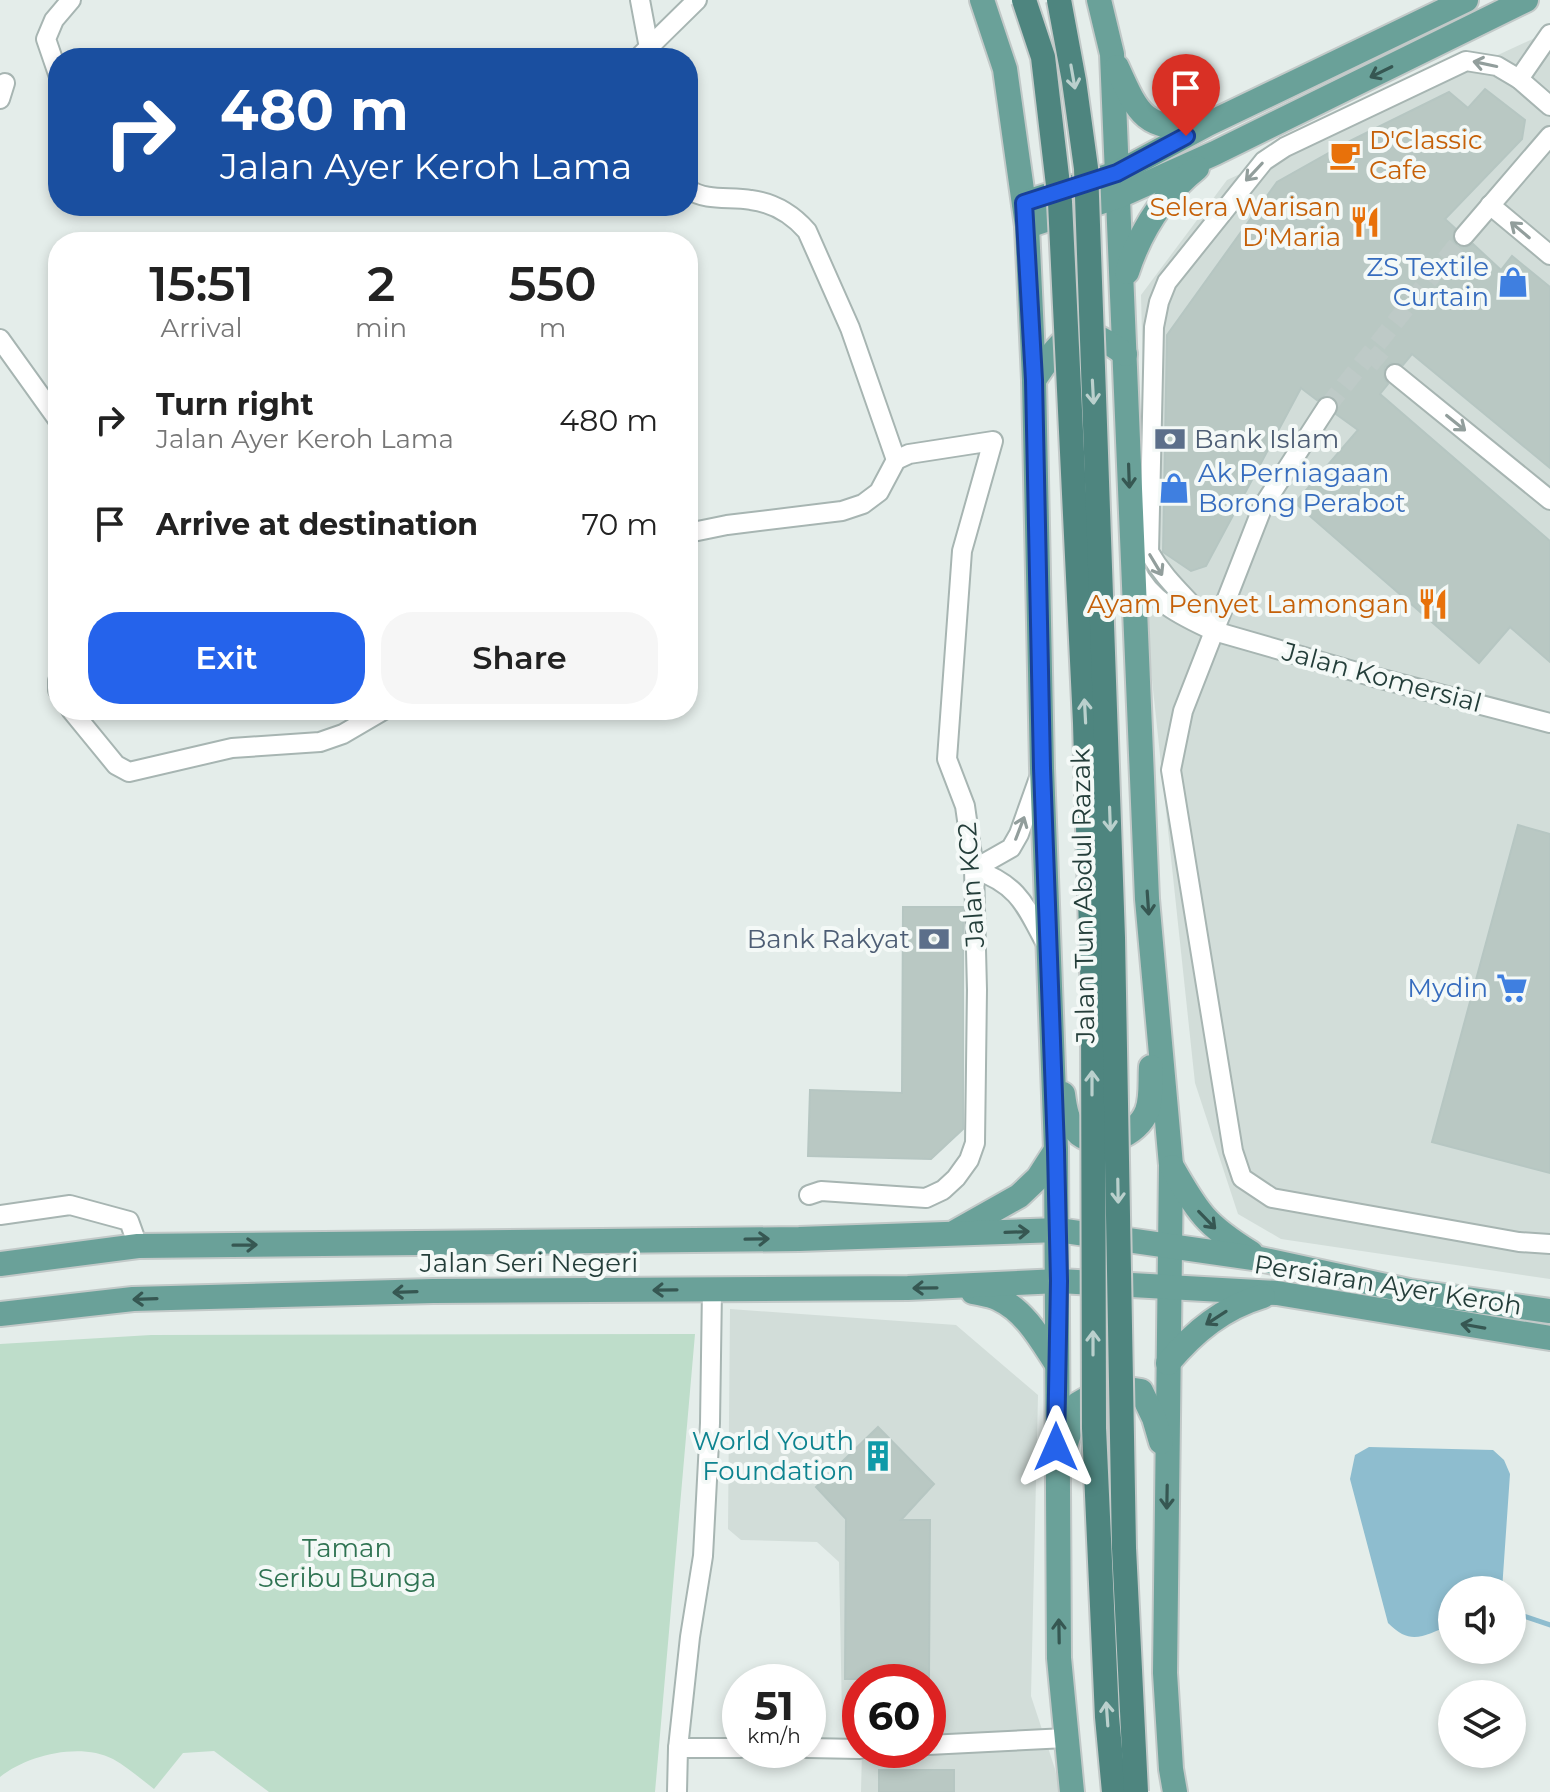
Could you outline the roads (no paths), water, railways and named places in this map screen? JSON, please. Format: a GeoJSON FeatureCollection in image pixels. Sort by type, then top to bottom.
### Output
{"type":"FeatureCollection","features":[{"type":"Feature","properties":{"kind":"highway","name":"Jalan Tun Abdul Razak"},"geometry":{"type":"LineString","coordinates":[[1024,0],[1043,57],[1060,202],[1085,723],[1093,1000],[1094,1428],[1107,1717],[1114,1792]]}},
{"type":"Feature","properties":{"kind":"highway","name":"Jalan Tun Abdul Razak"},"geometry":{"type":"LineString","coordinates":[[1059,0],[1086,168],[1112,906],[1124,1548],[1136,1792]]}},
{"type":"Feature","properties":{"kind":"main road"},"geometry":{"type":"LineString","coordinates":[[982,0],[1005,69],[1026,214],[1034,380],[1042,768],[1058,1230],[1056,1475],[1059,1658],[1072,1792]]}},
{"type":"Feature","properties":{"kind":"main road"},"geometry":{"type":"LineString","coordinates":[[1099,0],[1112,54],[1135,107],[1153,121],[1178,128],[1208,124]]}},
{"type":"Feature","properties":{"kind":"main road"},"geometry":{"type":"LineString","coordinates":[[1118,184],[1208,124],[1466,0]]}},
{"type":"Feature","properties":{"kind":"main road"},"geometry":{"type":"LineString","coordinates":[[1026,214],[1215,153],[1526,0]]}},
{"type":"Feature","properties":{"kind":"main road"},"geometry":{"type":"LineString","coordinates":[[1112,54],[1147,899],[1171,1165],[1165,1673],[1175,1792]]}},
{"type":"Feature","properties":{"kind":"main road"},"geometry":{"type":"LineString","coordinates":[[1122,286],[1134,250],[1149,222],[1190,173],[1215,153]]}},
{"type":"Feature","properties":{"kind":"main road"},"geometry":{"type":"LineString","coordinates":[[1034,380],[1060,342],[1079,332],[1100,337],[1125,354]]}},
{"type":"Feature","properties":{"kind":"main road"},"geometry":{"type":"LineString","coordinates":[[1052,1026],[1067,1118],[1080,1135],[1106,1142],[1131,1132],[1147,1111],[1157,1008]]}},
{"type":"Feature","properties":{"kind":"main road"},"geometry":{"type":"LineString","coordinates":[[951,1234],[1019,1196],[1038,1178],[1056,1150]]}},
{"type":"Feature","properties":{"kind":"main road"},"geometry":{"type":"LineString","coordinates":[[1171,1165],[1202,1216],[1222,1234],[1260,1259]]}},
{"type":"Feature","properties":{"kind":"main road","name":"Jalan Seri Negeri"},"geometry":{"type":"LineString","coordinates":[[0,1264],[138,1246],[799,1239],[1058,1230]]}},
{"type":"Feature","properties":{"kind":"main road","name":"Persiaran Ayer Keroh"},"geometry":{"type":"LineString","coordinates":[[1058,1230],[1172,1244],[1260,1259],[1409,1291],[1550,1311]]}},
{"type":"Feature","properties":{"kind":"main road","name":"Jalan Seri Negeri"},"geometry":{"type":"LineString","coordinates":[[0,1314],[133,1299],[433,1291],[957,1287],[1059,1281]]}},
{"type":"Feature","properties":{"kind":"main road","name":"Persiaran Ayer Keroh"},"geometry":{"type":"LineString","coordinates":[[1059,1281],[1277,1293],[1550,1338]]}},
{"type":"Feature","properties":{"kind":"main road"},"geometry":{"type":"LineString","coordinates":[[957,1287],[1000,1299],[1020,1314],[1037,1333],[1056,1363]]}},
{"type":"Feature","properties":{"kind":"main road"},"geometry":{"type":"LineString","coordinates":[[1168,1363],[1190,1337],[1216,1316],[1245,1301],[1277,1293]]}},
{"type":"Feature","properties":{"kind":"main road"},"geometry":{"type":"LineString","coordinates":[[1056,1475],[1078,1404],[1109,1386],[1141,1391],[1154,1418],[1167,1461]]}},
{"type":"Feature","properties":{"kind":"street"},"geometry":{"type":"LineString","coordinates":[[49,48],[46,39],[54,20],[71,0]]}},
{"type":"Feature","properties":{"kind":"street"},"geometry":{"type":"LineString","coordinates":[[640,0],[644,48]]}},
{"type":"Feature","properties":{"kind":"street"},"geometry":{"type":"LineString","coordinates":[[649,48],[697,0]]}},
{"type":"Feature","properties":{"kind":"street"},"geometry":{"type":"LineString","coordinates":[[1519,79],[1550,34]]}},
{"type":"Feature","properties":{"kind":"street"},"geometry":{"type":"LineString","coordinates":[[1214,631],[1197,608],[1161,574],[1149,552],[1154,327],[1167,282],[1264,161],[1285,147],[1466,61],[1497,66],[1519,79],[1550,106]]}},
{"type":"Feature","properties":{"kind":"street"},"geometry":{"type":"LineString","coordinates":[[1464,236],[1550,136]]}},
{"type":"Feature","properties":{"kind":"street"},"geometry":{"type":"LineString","coordinates":[[698,194],[769,204],[797,219],[813,241],[850,328],[896,460],[879,492],[852,508],[698,531]]}},
{"type":"Feature","properties":{"kind":"street"},"geometry":{"type":"LineString","coordinates":[[1490,205],[1550,255]]}},
{"type":"Feature","properties":{"kind":"street"},"geometry":{"type":"LineString","coordinates":[[0,339],[48,406]]}},
{"type":"Feature","properties":{"kind":"street"},"geometry":{"type":"LineString","coordinates":[[1395,374],[1550,500]]}},
{"type":"Feature","properties":{"kind":"street"},"geometry":{"type":"LineString","coordinates":[[1327,407],[1263,506],[1183,711],[1171,770],[1233,1151],[1242,1178],[1272,1198],[1503,1239],[1550,1244]]}},
{"type":"Feature","properties":{"kind":"street","name":"Jalan KC2"},"geometry":{"type":"LineString","coordinates":[[809,1195],[821,1191],[926,1198],[943,1190],[969,1160],[975,1143],[977,990],[974,869],[965,806],[947,759],[962,551],[993,441],[909,454],[896,460]]}},
{"type":"Feature","properties":{"kind":"street","name":"Jalan Komersial"},"geometry":{"type":"LineString","coordinates":[[1133,565],[1154,597],[1214,631],[1550,723]]}},
{"type":"Feature","properties":{"kind":"street"},"geometry":{"type":"LineString","coordinates":[[79,720],[116,765],[129,772],[232,748],[299,746],[320,742],[343,734],[367,720]]}},
{"type":"Feature","properties":{"kind":"street"},"geometry":{"type":"LineString","coordinates":[[974,869],[1011,848],[1019,834],[1042,768]]}},
{"type":"Feature","properties":{"kind":"street"},"geometry":{"type":"LineString","coordinates":[[974,869],[997,877],[1015,891],[1049,949]]}},
{"type":"Feature","properties":{"kind":"street"},"geometry":{"type":"LineString","coordinates":[[0,1215],[70,1205],[129,1221],[138,1246]]}},
{"type":"Feature","properties":{"kind":"street"},"geometry":{"type":"LineString","coordinates":[[677,1792],[678,1748],[690,1637],[703,1556],[710,1423],[712,1289]]}},
{"type":"Feature","properties":{"kind":"street"},"geometry":{"type":"LineString","coordinates":[[946,1744],[1066,1738]]}},
{"type":"Feature","properties":{"kind":"street"},"geometry":{"type":"LineString","coordinates":[[678,1748],[722,1748]]}},
{"type":"Feature","properties":{"kind":"water"},"geometry":{"type":"Polygon","coordinates":[[[1369,1447],[1493,1450],[1504,1460],[1510,1474],[1503,1576],[1438,1576],[1438,1630],[1411,1637],[1388,1623],[1350,1479],[1355,1455],[1369,1447]]]}},
{"type":"Feature","properties":{"kind":"waterway"},"geometry":{"type":"LineString","coordinates":[[1526,1617],[1550,1625]]}},
{"type":"Feature","properties":{"kind":"tunnel"},"geometry":{"type":"LineString","coordinates":[[1327,407],[1464,236]]}},
{"type":"Feature","properties":{"kind":"tunnel"},"geometry":{"type":"LineString","coordinates":[[1369,352],[1395,374]]}},
{"type":"Feature","properties":{"kind":"place","name":"D'Classic Cafe"},"geometry":{"type":"Point","coordinates":[1345,155]}},
{"type":"Feature","properties":{"kind":"place","name":"Selera Warisan D'Maria"},"geometry":{"type":"Point","coordinates":[1365,222]}},
{"type":"Feature","properties":{"kind":"place","name":"ZS Textile Curtain"},"geometry":{"type":"Point","coordinates":[1513,282]}},
{"type":"Feature","properties":{"kind":"place","name":"Bank Islam"},"geometry":{"type":"Point","coordinates":[1170,439]}},
{"type":"Feature","properties":{"kind":"place","name":"Ak Perniagaan Borong Perabot"},"geometry":{"type":"Point","coordinates":[1174,488]}},
{"type":"Feature","properties":{"kind":"place","name":"Ayam Penyet Lamongan"},"geometry":{"type":"Point","coordinates":[1433,604]}},
{"type":"Feature","properties":{"kind":"place","name":"Bank Rakyat"},"geometry":{"type":"Point","coordinates":[934,939]}},
{"type":"Feature","properties":{"kind":"place","name":"Mydin"},"geometry":{"type":"Point","coordinates":[1512,988]}},
{"type":"Feature","properties":{"kind":"place","name":"World Youth Foundation"},"geometry":{"type":"Point","coordinates":[878,1456]}},
{"type":"Feature","properties":{"kind":"park label","name":"Taman Seribu Bunga"},"geometry":{"type":"Point","coordinates":[347,1563]}}]}
